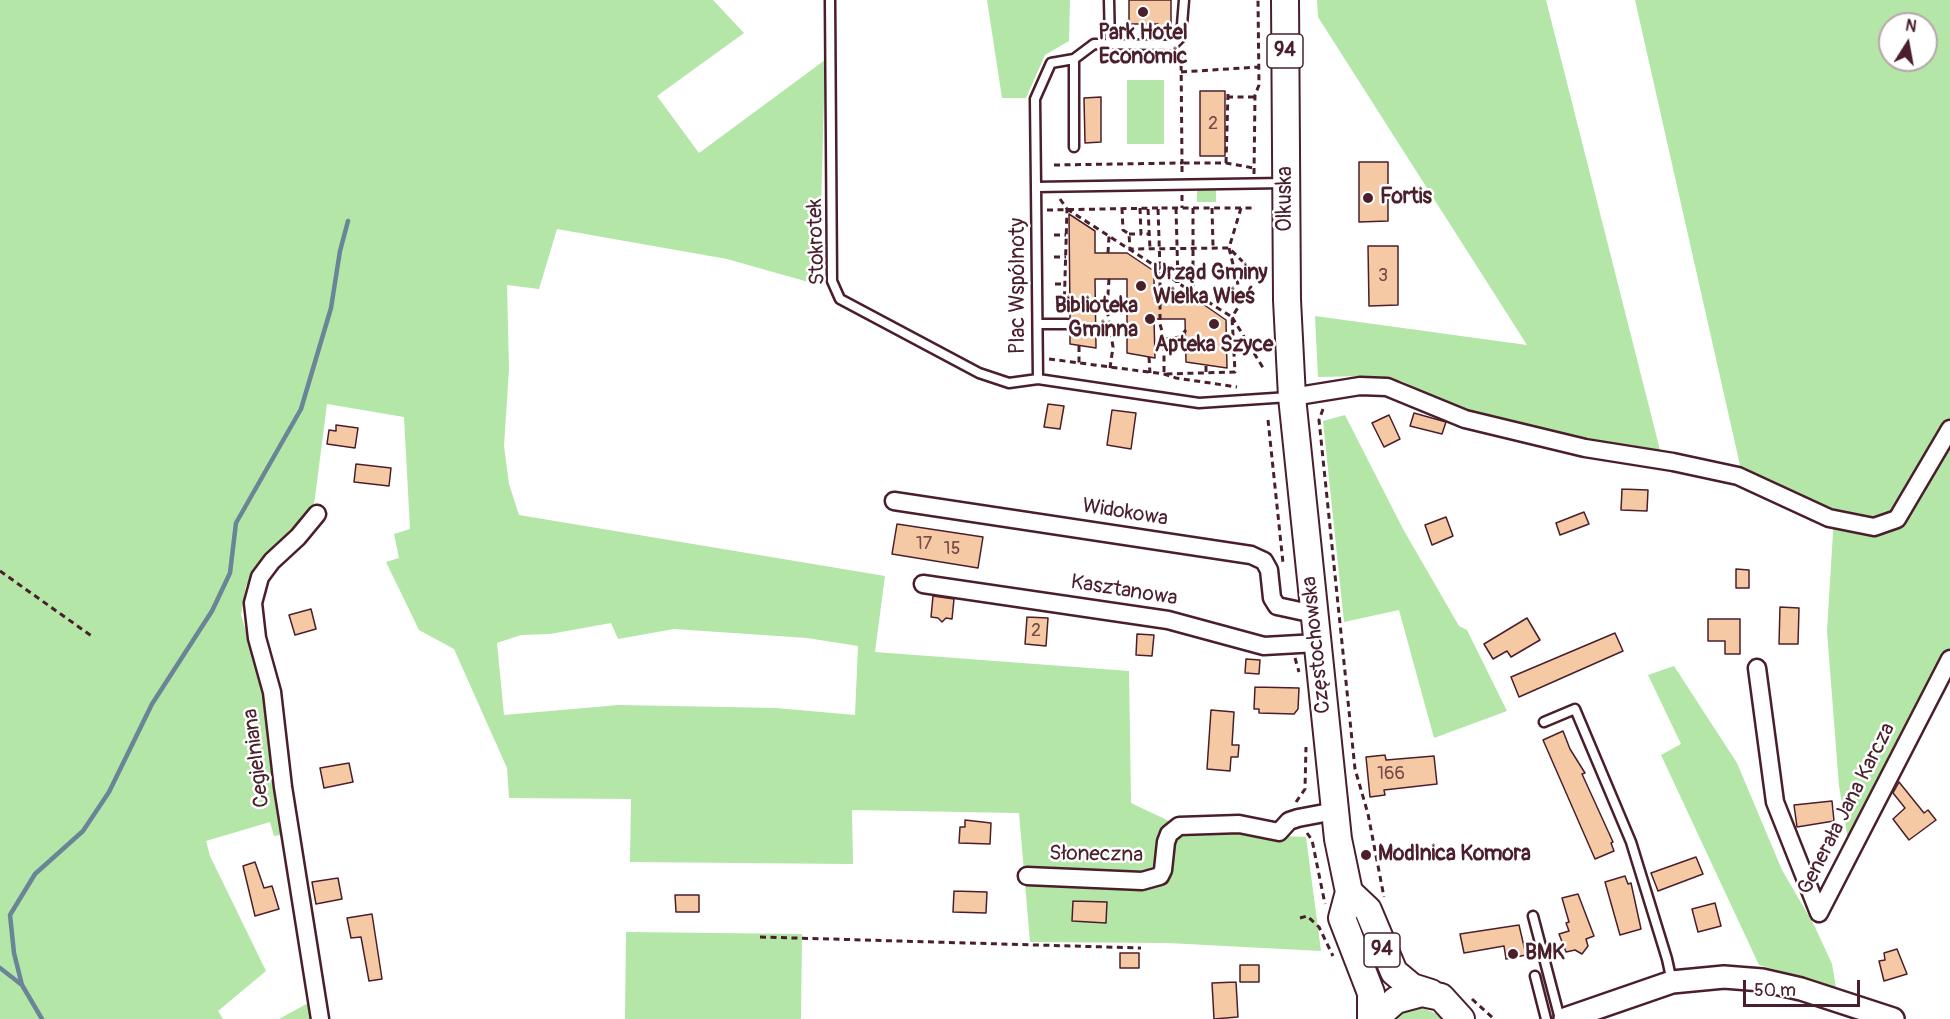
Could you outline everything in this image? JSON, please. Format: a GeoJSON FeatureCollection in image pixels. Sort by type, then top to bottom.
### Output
{"type":"FeatureCollection","features":[{"type":"Feature","properties":{"kind":"main road","name":"Olkuska"},"geometry":{"type":"LineString","coordinates":[[1285,0],[1287,300],[1292,397]]}},
{"type":"Feature","properties":{"kind":"main road","name":"Częstochowska"},"geometry":{"type":"LineString","coordinates":[[1292,397],[1335,811],[1349,892],[1342,918],[1371,993],[1373,1019]]}},
{"type":"Feature","properties":{"kind":"main road","name":"94"},"geometry":{"type":"LineString","coordinates":[[1349,892],[1368,910],[1394,972],[1412,987],[1431,993],[1464,1013]]}},
{"type":"Feature","properties":{"kind":"main road","name":"94"},"geometry":{"type":"LineString","coordinates":[[1373,1019],[1396,1000],[1415,994],[1431,993]]}},
{"type":"Feature","properties":{"kind":"street"},"geometry":{"type":"LineString","coordinates":[[1292,397],[1360,386],[1387,387],[1465,419],[1585,448],[1672,462],[1738,476],[1829,519],[1874,527],[1897,519],[1950,429]]}},
{"type":"Feature","properties":{"kind":"street","name":"Widokowa"},"geometry":{"type":"LineString","coordinates":[[894,501],[1251,555],[1264,561],[1269,570],[1272,598],[1277,606],[1314,614]]}},
{"type":"Feature","properties":{"kind":"street","name":"Cegielniana"},"geometry":{"type":"LineString","coordinates":[[317,514],[298,537],[272,561],[260,578],[253,603],[256,638],[272,692],[283,787],[320,1019]]}},
{"type":"Feature","properties":{"kind":"street","name":"Kasztanowa"},"geometry":{"type":"LineString","coordinates":[[923,584],[1168,620],[1264,646],[1317,643]]}},
{"type":"Feature","properties":{"kind":"street","name":"Generała Jana Karcza"},"geometry":{"type":"LineString","coordinates":[[1757,668],[1775,802],[1819,913],[1950,659]]}},
{"type":"Feature","properties":{"kind":"street","name":"Słoneczna"},"geometry":{"type":"LineString","coordinates":[[1027,876],[1142,881],[1160,876],[1169,834],[1179,826],[1239,824],[1279,832],[1289,821],[1335,811]]}},
{"type":"Feature","properties":{"kind":"street"},"geometry":{"type":"LineString","coordinates":[[1565,1019],[1672,982],[1710,977],[1762,980],[1821,995],[1893,1019]]}},
{"type":"Feature","properties":{"kind":"lane","name":"Stokrotek"},"geometry":{"type":"LineString","coordinates":[[830,0],[832,281],[836,293],[840,299],[853,308],[980,373],[1010,383],[1038,379]]}},
{"type":"Feature","properties":{"kind":"lane"},"geometry":{"type":"LineString","coordinates":[[1109,0],[1110,45]]}},
{"type":"Feature","properties":{"kind":"lane"},"geometry":{"type":"LineString","coordinates":[[1074,147],[1074,59],[1094,44],[1173,45],[1181,38],[1184,0]]}},
{"type":"Feature","properties":{"kind":"lane","name":"Plac Wspólnoty"},"geometry":{"type":"LineString","coordinates":[[1074,59],[1051,63],[1035,99],[1038,379],[1199,403],[1292,397]]}},
{"type":"Feature","properties":{"kind":"lane"},"geometry":{"type":"LineString","coordinates":[[1036,186],[1286,183]]}},
{"type":"Feature","properties":{"kind":"lane"},"geometry":{"type":"LineString","coordinates":[[1038,324],[1067,324]]}},
{"type":"Feature","properties":{"kind":"lane"},"geometry":{"type":"LineString","coordinates":[[1544,722],[1575,709],[1631,842],[1667,958],[1672,982]]}},
{"type":"Feature","properties":{"kind":"lane"},"geometry":{"type":"LineString","coordinates":[[1533,916],[1560,1019]]}},
{"type":"Feature","properties":{"kind":"lane"},"geometry":{"type":"LineString","coordinates":[[1535,976],[1546,1019]]}},
{"type":"Feature","properties":{"kind":"path"},"geometry":{"type":"LineString","coordinates":[[1254,176],[1255,97],[1259,85],[1258,0]]}},
{"type":"Feature","properties":{"kind":"path"},"geometry":{"type":"LineString","coordinates":[[1181,38],[1182,178]]}},
{"type":"Feature","properties":{"kind":"path"},"geometry":{"type":"LineString","coordinates":[[1181,72],[1258,68]]}},
{"type":"Feature","properties":{"kind":"path"},"geometry":{"type":"LineString","coordinates":[[1226,163],[1227,95],[1255,97]]}},
{"type":"Feature","properties":{"kind":"path"},"geometry":{"type":"LineString","coordinates":[[1254,168],[1226,163],[1055,165],[1058,195],[1067,209],[1232,317],[1265,371]]}},
{"type":"Feature","properties":{"kind":"path"},"geometry":{"type":"LineString","coordinates":[[1182,190],[1182,208]]}},
{"type":"Feature","properties":{"kind":"path"},"geometry":{"type":"LineString","coordinates":[[1122,208],[1122,230],[1129,234],[1149,234]]}},
{"type":"Feature","properties":{"kind":"path"},"geometry":{"type":"LineString","coordinates":[[1140,208],[1141,234]]}},
{"type":"Feature","properties":{"kind":"path"},"geometry":{"type":"LineString","coordinates":[[1148,208],[1150,249]]}},
{"type":"Feature","properties":{"kind":"path"},"geometry":{"type":"LineString","coordinates":[[1158,208],[1160,324],[1164,339],[1164,374]]}},
{"type":"Feature","properties":{"kind":"path"},"geometry":{"type":"LineString","coordinates":[[1176,208],[1178,283]]}},
{"type":"Feature","properties":{"kind":"path"},"geometry":{"type":"LineString","coordinates":[[1193,208],[1193,293]]}},
{"type":"Feature","properties":{"kind":"path"},"geometry":{"type":"LineString","coordinates":[[1212,208],[1213,246]]}},
{"type":"Feature","properties":{"kind":"path"},"geometry":{"type":"LineString","coordinates":[[1038,358],[1164,374],[1235,372],[1232,317],[1242,301],[1229,248],[1241,208]]}},
{"type":"Feature","properties":{"kind":"path"},"geometry":{"type":"LineString","coordinates":[[1037,210],[1254,208]]}},
{"type":"Feature","properties":{"kind":"path"},"geometry":{"type":"LineString","coordinates":[[1055,313],[1065,313],[1067,209]]}},
{"type":"Feature","properties":{"kind":"path"},"geometry":{"type":"LineString","coordinates":[[1054,235],[1066,234]]}},
{"type":"Feature","properties":{"kind":"path"},"geometry":{"type":"LineString","coordinates":[[1129,234],[1130,249]]}},
{"type":"Feature","properties":{"kind":"path"},"geometry":{"type":"LineString","coordinates":[[1108,253],[1109,236]]}},
{"type":"Feature","properties":{"kind":"path"},"geometry":{"type":"LineString","coordinates":[[1130,249],[1159,251],[1194,250],[1213,246],[1229,248],[1255,274]]}},
{"type":"Feature","properties":{"kind":"path"},"geometry":{"type":"LineString","coordinates":[[1054,257],[1066,257]]}},
{"type":"Feature","properties":{"kind":"path"},"geometry":{"type":"LineString","coordinates":[[1109,279],[1107,309],[1113,347],[1110,368]]}},
{"type":"Feature","properties":{"kind":"path"},"geometry":{"type":"LineString","coordinates":[[1055,284],[1065,284]]}},
{"type":"Feature","properties":{"kind":"path"},"geometry":{"type":"LineString","coordinates":[[1095,310],[1107,309]]}},
{"type":"Feature","properties":{"kind":"path"},"geometry":{"type":"LineString","coordinates":[[1065,310],[1070,310]]}},
{"type":"Feature","properties":{"kind":"path"},"geometry":{"type":"LineString","coordinates":[[1164,339],[1180,337],[1186,330]]}},
{"type":"Feature","properties":{"kind":"path"},"geometry":{"type":"LineString","coordinates":[[1180,337],[1186,343]]}},
{"type":"Feature","properties":{"kind":"path"},"geometry":{"type":"LineString","coordinates":[[1078,346],[1079,363]]}},
{"type":"Feature","properties":{"kind":"path"},"geometry":{"type":"LineString","coordinates":[[1149,357],[1150,373]]}},
{"type":"Feature","properties":{"kind":"path"},"geometry":{"type":"LineString","coordinates":[[1206,365],[1206,372]]}},
{"type":"Feature","properties":{"kind":"path"},"geometry":{"type":"LineString","coordinates":[[1164,374],[1176,378],[1242,388]]}},
{"type":"Feature","properties":{"kind":"path"},"geometry":{"type":"LineString","coordinates":[[1329,402],[1318,420],[1354,769],[1368,814],[1385,901]]}},
{"type":"Feature","properties":{"kind":"path"},"geometry":{"type":"LineString","coordinates":[[0,571],[93,637]]}},
{"type":"Feature","properties":{"kind":"path"},"geometry":{"type":"LineString","coordinates":[[1300,918],[1307,916],[1319,927],[1338,965]]}},
{"type":"Feature","properties":{"kind":"path"},"geometry":{"type":"LineString","coordinates":[[760,937],[1141,948]]}},
{"type":"Feature","properties":{"kind":"path"},"geometry":{"type":"LineString","coordinates":[[1464,1013],[1492,1018]]}},
{"type":"Feature","properties":{"kind":"green space"},"geometry":{"type":"Polygon","coordinates":[[[0,0],[713,0],[744,33],[657,96],[699,153],[825,60],[819,285],[727,259],[557,229],[539,289],[507,285],[509,369],[504,446],[509,484],[519,515],[885,576],[875,652],[1129,671],[1131,803],[1192,832],[1306,837],[1321,951],[1168,943],[1030,942],[1019,813],[852,810],[853,864],[630,862],[631,799],[509,798],[507,768],[454,649],[419,630],[386,562],[399,558],[394,534],[410,529],[404,417],[327,404],[314,505],[270,551],[246,586],[241,615],[265,696],[281,835],[274,836],[270,822],[206,841],[210,856],[266,971],[218,1011],[223,1019],[0,1019],[0,0]],[[611,623],[550,634],[521,635],[497,643],[504,715],[619,705],[776,708],[855,715],[858,646],[807,638],[674,629],[618,639],[611,623]]]}},
{"type":"Feature","properties":{"kind":"green space"},"geometry":{"type":"Polygon","coordinates":[[[987,0],[1070,0],[1069,41],[1045,55],[1026,98],[1002,98],[987,0]]]}},
{"type":"Feature","properties":{"kind":"green space"},"geometry":{"type":"Polygon","coordinates":[[[1317,0],[1546,0],[1662,458],[1505,423],[1448,404],[1402,381],[1365,376],[1318,377],[1315,316],[1527,345],[1318,17],[1317,0]]]}},
{"type":"Feature","properties":{"kind":"green space"},"geometry":{"type":"Polygon","coordinates":[[[1635,0],[1950,0],[1950,665],[1851,858],[1839,786],[1827,631],[1834,516],[1742,474],[1635,0]]]}},
{"type":"Feature","properties":{"kind":"green space"},"geometry":{"type":"Polygon","coordinates":[[[1127,80],[1164,80],[1164,144],[1127,144],[1127,80]]]}},
{"type":"Feature","properties":{"kind":"green space"},"geometry":{"type":"Polygon","coordinates":[[[1197,190],[1216,190],[1216,202],[1197,202],[1197,190]]]}},
{"type":"Feature","properties":{"kind":"green space"},"geometry":{"type":"Polygon","coordinates":[[[1345,415],[1403,529],[1459,626],[1467,630],[1507,711],[1434,738],[1399,610],[1344,622],[1323,421],[1345,415]]]}},
{"type":"Feature","properties":{"kind":"green space"},"geometry":{"type":"Polygon","coordinates":[[[1674,666],[1737,763],[1782,870],[1814,925],[1832,964],[1836,987],[1759,965],[1661,755],[1681,744],[1648,675],[1674,666]]]}},
{"type":"Feature","properties":{"kind":"green space"},"geometry":{"type":"Polygon","coordinates":[[[626,932],[802,934],[801,1019],[625,1019],[626,932]]]}},
{"type":"Feature","properties":{"kind":"green space"},"geometry":{"type":"Polygon","coordinates":[[[310,1002],[312,1019],[279,1019],[310,1002]]]}},
{"type":"Feature","properties":{"kind":"green space"},"geometry":{"type":"Polygon","coordinates":[[[1420,1007],[1435,1013],[1442,1019],[1390,1019],[1398,1010],[1420,1007]]]}},
{"type":"Feature","properties":{"kind":"building","name":"Park Hotel Economic"},"geometry":{"type":"Polygon","coordinates":[[[1129,0],[1171,0],[1171,27],[1158,27],[1158,24],[1129,24],[1129,0]]]}},
{"type":"Feature","properties":{"kind":"building"},"geometry":{"type":"Polygon","coordinates":[[[1200,91],[1225,91],[1225,156],[1200,156],[1200,91]]]}},
{"type":"Feature","properties":{"kind":"building"},"geometry":{"type":"Polygon","coordinates":[[[1101,97],[1101,142],[1085,143],[1084,98],[1101,97]]]}},
{"type":"Feature","properties":{"kind":"building"},"geometry":{"type":"Polygon","coordinates":[[[1359,162],[1388,162],[1388,221],[1359,222],[1359,162]]]}},
{"type":"Feature","properties":{"kind":"building","name":"Urząd Gminy Wielka Wieś"},"geometry":{"type":"Polygon","coordinates":[[[1069,214],[1095,231],[1095,253],[1127,253],[1154,271],[1154,293],[1187,293],[1226,320],[1227,368],[1186,362],[1185,319],[1154,319],[1155,358],[1127,353],[1127,279],[1095,279],[1096,348],[1070,344],[1070,330],[1073,323],[1070,318],[1069,214]]]}},
{"type":"Feature","properties":{"kind":"building"},"geometry":{"type":"Polygon","coordinates":[[[1368,246],[1398,246],[1398,305],[1369,306],[1368,246]]]}},
{"type":"Feature","properties":{"kind":"building"},"geometry":{"type":"Polygon","coordinates":[[[1048,404],[1064,406],[1060,429],[1044,427],[1048,404]]]}},
{"type":"Feature","properties":{"kind":"building"},"geometry":{"type":"Polygon","coordinates":[[[1112,410],[1136,413],[1131,449],[1107,445],[1112,410]]]}},
{"type":"Feature","properties":{"kind":"building"},"geometry":{"type":"Polygon","coordinates":[[[1414,413],[1446,422],[1442,434],[1410,426],[1414,413]]]}},
{"type":"Feature","properties":{"kind":"building"},"geometry":{"type":"Polygon","coordinates":[[[1389,415],[1400,439],[1384,447],[1372,423],[1389,415]]]}},
{"type":"Feature","properties":{"kind":"building"},"geometry":{"type":"Polygon","coordinates":[[[336,425],[358,428],[355,448],[327,444],[329,430],[336,431],[336,425]]]}},
{"type":"Feature","properties":{"kind":"building"},"geometry":{"type":"Polygon","coordinates":[[[356,464],[391,468],[389,486],[354,482],[356,464]]]}},
{"type":"Feature","properties":{"kind":"building"},"geometry":{"type":"Polygon","coordinates":[[[1622,489],[1648,490],[1647,511],[1621,510],[1622,489]]]}},
{"type":"Feature","properties":{"kind":"building"},"geometry":{"type":"Polygon","coordinates":[[[1584,512],[1589,524],[1560,535],[1556,523],[1584,512]]]}},
{"type":"Feature","properties":{"kind":"building"},"geometry":{"type":"Polygon","coordinates":[[[1446,517],[1453,536],[1432,545],[1425,525],[1446,517]]]}},
{"type":"Feature","properties":{"kind":"building"},"geometry":{"type":"Polygon","coordinates":[[[897,524],[983,537],[978,568],[892,554],[897,524]]]}},
{"type":"Feature","properties":{"kind":"building"},"geometry":{"type":"Polygon","coordinates":[[[1736,569],[1749,570],[1749,588],[1736,588],[1736,569]]]}},
{"type":"Feature","properties":{"kind":"building"},"geometry":{"type":"Polygon","coordinates":[[[933,596],[954,599],[952,619],[946,618],[942,622],[938,618],[931,617],[933,596]]]}},
{"type":"Feature","properties":{"kind":"building"},"geometry":{"type":"Polygon","coordinates":[[[1780,607],[1799,608],[1798,644],[1779,644],[1780,607]]]}},
{"type":"Feature","properties":{"kind":"building"},"geometry":{"type":"Polygon","coordinates":[[[311,609],[316,629],[295,635],[289,615],[311,609]]]}},
{"type":"Feature","properties":{"kind":"building"},"geometry":{"type":"Polygon","coordinates":[[[1027,617],[1048,618],[1046,646],[1025,644],[1027,617]]]}},
{"type":"Feature","properties":{"kind":"building"},"geometry":{"type":"Polygon","coordinates":[[[1527,618],[1540,640],[1511,657],[1507,651],[1493,659],[1484,644],[1527,618]]]}},
{"type":"Feature","properties":{"kind":"building"},"geometry":{"type":"Polygon","coordinates":[[[1708,619],[1740,619],[1740,654],[1725,654],[1725,641],[1708,641],[1708,619]]]}},
{"type":"Feature","properties":{"kind":"building"},"geometry":{"type":"Polygon","coordinates":[[[1615,633],[1623,651],[1519,697],[1511,677],[1615,633]]]}},
{"type":"Feature","properties":{"kind":"building"},"geometry":{"type":"Polygon","coordinates":[[[1137,634],[1154,635],[1152,656],[1136,655],[1137,634]]]}},
{"type":"Feature","properties":{"kind":"building"},"geometry":{"type":"Polygon","coordinates":[[[1246,659],[1260,660],[1259,674],[1245,673],[1246,659]]]}},
{"type":"Feature","properties":{"kind":"building"},"geometry":{"type":"Polygon","coordinates":[[[1255,687],[1299,688],[1298,709],[1294,714],[1259,713],[1259,709],[1254,709],[1255,687]]]}},
{"type":"Feature","properties":{"kind":"building"},"geometry":{"type":"Polygon","coordinates":[[[1211,710],[1234,712],[1232,745],[1239,745],[1238,757],[1231,757],[1230,771],[1207,769],[1211,710]]]}},
{"type":"Feature","properties":{"kind":"building"},"geometry":{"type":"Polygon","coordinates":[[[1563,731],[1570,749],[1585,773],[1582,774],[1613,842],[1611,843],[1614,851],[1595,859],[1543,740],[1563,731]]]}},
{"type":"Feature","properties":{"kind":"building"},"geometry":{"type":"Polygon","coordinates":[[[1385,755],[1386,760],[1434,756],[1437,784],[1384,790],[1385,795],[1370,797],[1366,757],[1385,755]]]}},
{"type":"Feature","properties":{"kind":"building"},"geometry":{"type":"Polygon","coordinates":[[[349,763],[353,782],[324,788],[320,768],[349,763]]]}},
{"type":"Feature","properties":{"kind":"building"},"geometry":{"type":"Polygon","coordinates":[[[1899,782],[1924,813],[1928,810],[1936,820],[1909,840],[1893,819],[1905,808],[1893,793],[1899,782]]]}},
{"type":"Feature","properties":{"kind":"building"},"geometry":{"type":"Polygon","coordinates":[[[1832,801],[1834,821],[1797,827],[1794,805],[1832,801]]]}},
{"type":"Feature","properties":{"kind":"building"},"geometry":{"type":"Polygon","coordinates":[[[965,820],[991,823],[990,844],[959,843],[960,827],[965,827],[965,820]]]}},
{"type":"Feature","properties":{"kind":"building"},"geometry":{"type":"Polygon","coordinates":[[[1696,857],[1703,874],[1658,891],[1651,873],[1696,857]]]}},
{"type":"Feature","properties":{"kind":"building"},"geometry":{"type":"Polygon","coordinates":[[[255,862],[264,888],[272,886],[279,909],[255,916],[243,866],[255,862]]]}},
{"type":"Feature","properties":{"kind":"building"},"geometry":{"type":"Polygon","coordinates":[[[1625,876],[1628,884],[1631,883],[1641,929],[1620,935],[1605,882],[1625,876]]]}},
{"type":"Feature","properties":{"kind":"building"},"geometry":{"type":"Polygon","coordinates":[[[338,878],[342,899],[316,904],[312,882],[338,878]]]}},
{"type":"Feature","properties":{"kind":"building"},"geometry":{"type":"Polygon","coordinates":[[[954,891],[987,892],[986,913],[953,912],[954,891]]]}},
{"type":"Feature","properties":{"kind":"building"},"geometry":{"type":"Polygon","coordinates":[[[1578,894],[1594,936],[1586,939],[1588,946],[1582,954],[1575,950],[1566,952],[1559,934],[1569,931],[1566,923],[1569,922],[1562,898],[1578,894]]]}},
{"type":"Feature","properties":{"kind":"building"},"geometry":{"type":"Polygon","coordinates":[[[675,895],[699,895],[699,912],[676,912],[675,895]]]}},
{"type":"Feature","properties":{"kind":"building"},"geometry":{"type":"Polygon","coordinates":[[[1073,901],[1107,902],[1106,923],[1072,921],[1073,901]]]}},
{"type":"Feature","properties":{"kind":"building"},"geometry":{"type":"Polygon","coordinates":[[[1715,903],[1721,926],[1698,932],[1692,909],[1715,903]]]}},
{"type":"Feature","properties":{"kind":"building"},"geometry":{"type":"Polygon","coordinates":[[[372,914],[382,979],[369,981],[361,937],[351,938],[347,918],[372,914]]]}},
{"type":"Feature","properties":{"kind":"building"},"geometry":{"type":"Polygon","coordinates":[[[1519,925],[1526,955],[1506,959],[1504,946],[1464,953],[1460,934],[1519,925]]]}},
{"type":"Feature","properties":{"kind":"building"},"geometry":{"type":"Polygon","coordinates":[[[1897,949],[1907,974],[1884,981],[1879,961],[1885,960],[1884,953],[1897,949]]]}},
{"type":"Feature","properties":{"kind":"building"},"geometry":{"type":"Polygon","coordinates":[[[1120,953],[1139,953],[1139,968],[1120,968],[1120,953]]]}},
{"type":"Feature","properties":{"kind":"building"},"geometry":{"type":"Polygon","coordinates":[[[1240,965],[1259,965],[1259,982],[1240,982],[1240,965]]]}},
{"type":"Feature","properties":{"kind":"building"},"geometry":{"type":"Polygon","coordinates":[[[1236,982],[1238,1017],[1214,1019],[1212,983],[1236,982]]]}},
{"type":"Feature","properties":{"kind":"waterway"},"geometry":{"type":"LineString","coordinates":[[22,985],[14,953],[10,915],[35,874],[83,831],[109,792],[152,704],[212,611],[230,573],[236,523],[301,409],[331,308],[340,251],[348,221]]}},
{"type":"Feature","properties":{"kind":"waterway"},"geometry":{"type":"LineString","coordinates":[[0,968],[22,985],[42,1019]]}},
{"type":"Feature","properties":{"kind":"place","name":"Park Hotel Economic"},"geometry":{"type":"Point","coordinates":[1143,12]}},
{"type":"Feature","properties":{"kind":"place","name":"Fortis"},"geometry":{"type":"Point","coordinates":[1368,198]}},
{"type":"Feature","properties":{"kind":"place","name":"Urząd Gminy Wielka Wieś"},"geometry":{"type":"Point","coordinates":[1141,286]}},
{"type":"Feature","properties":{"kind":"place","name":"Biblioteka Gminna"},"geometry":{"type":"Point","coordinates":[1150,319]}},
{"type":"Feature","properties":{"kind":"place","name":"Apteka Szyce"},"geometry":{"type":"Point","coordinates":[1214,324]}},
{"type":"Feature","properties":{"kind":"place","name":"Modlnica Komora"},"geometry":{"type":"Point","coordinates":[1366,855]}},
{"type":"Feature","properties":{"kind":"place","name":"BMK"},"geometry":{"type":"Point","coordinates":[1513,954]}}]}
